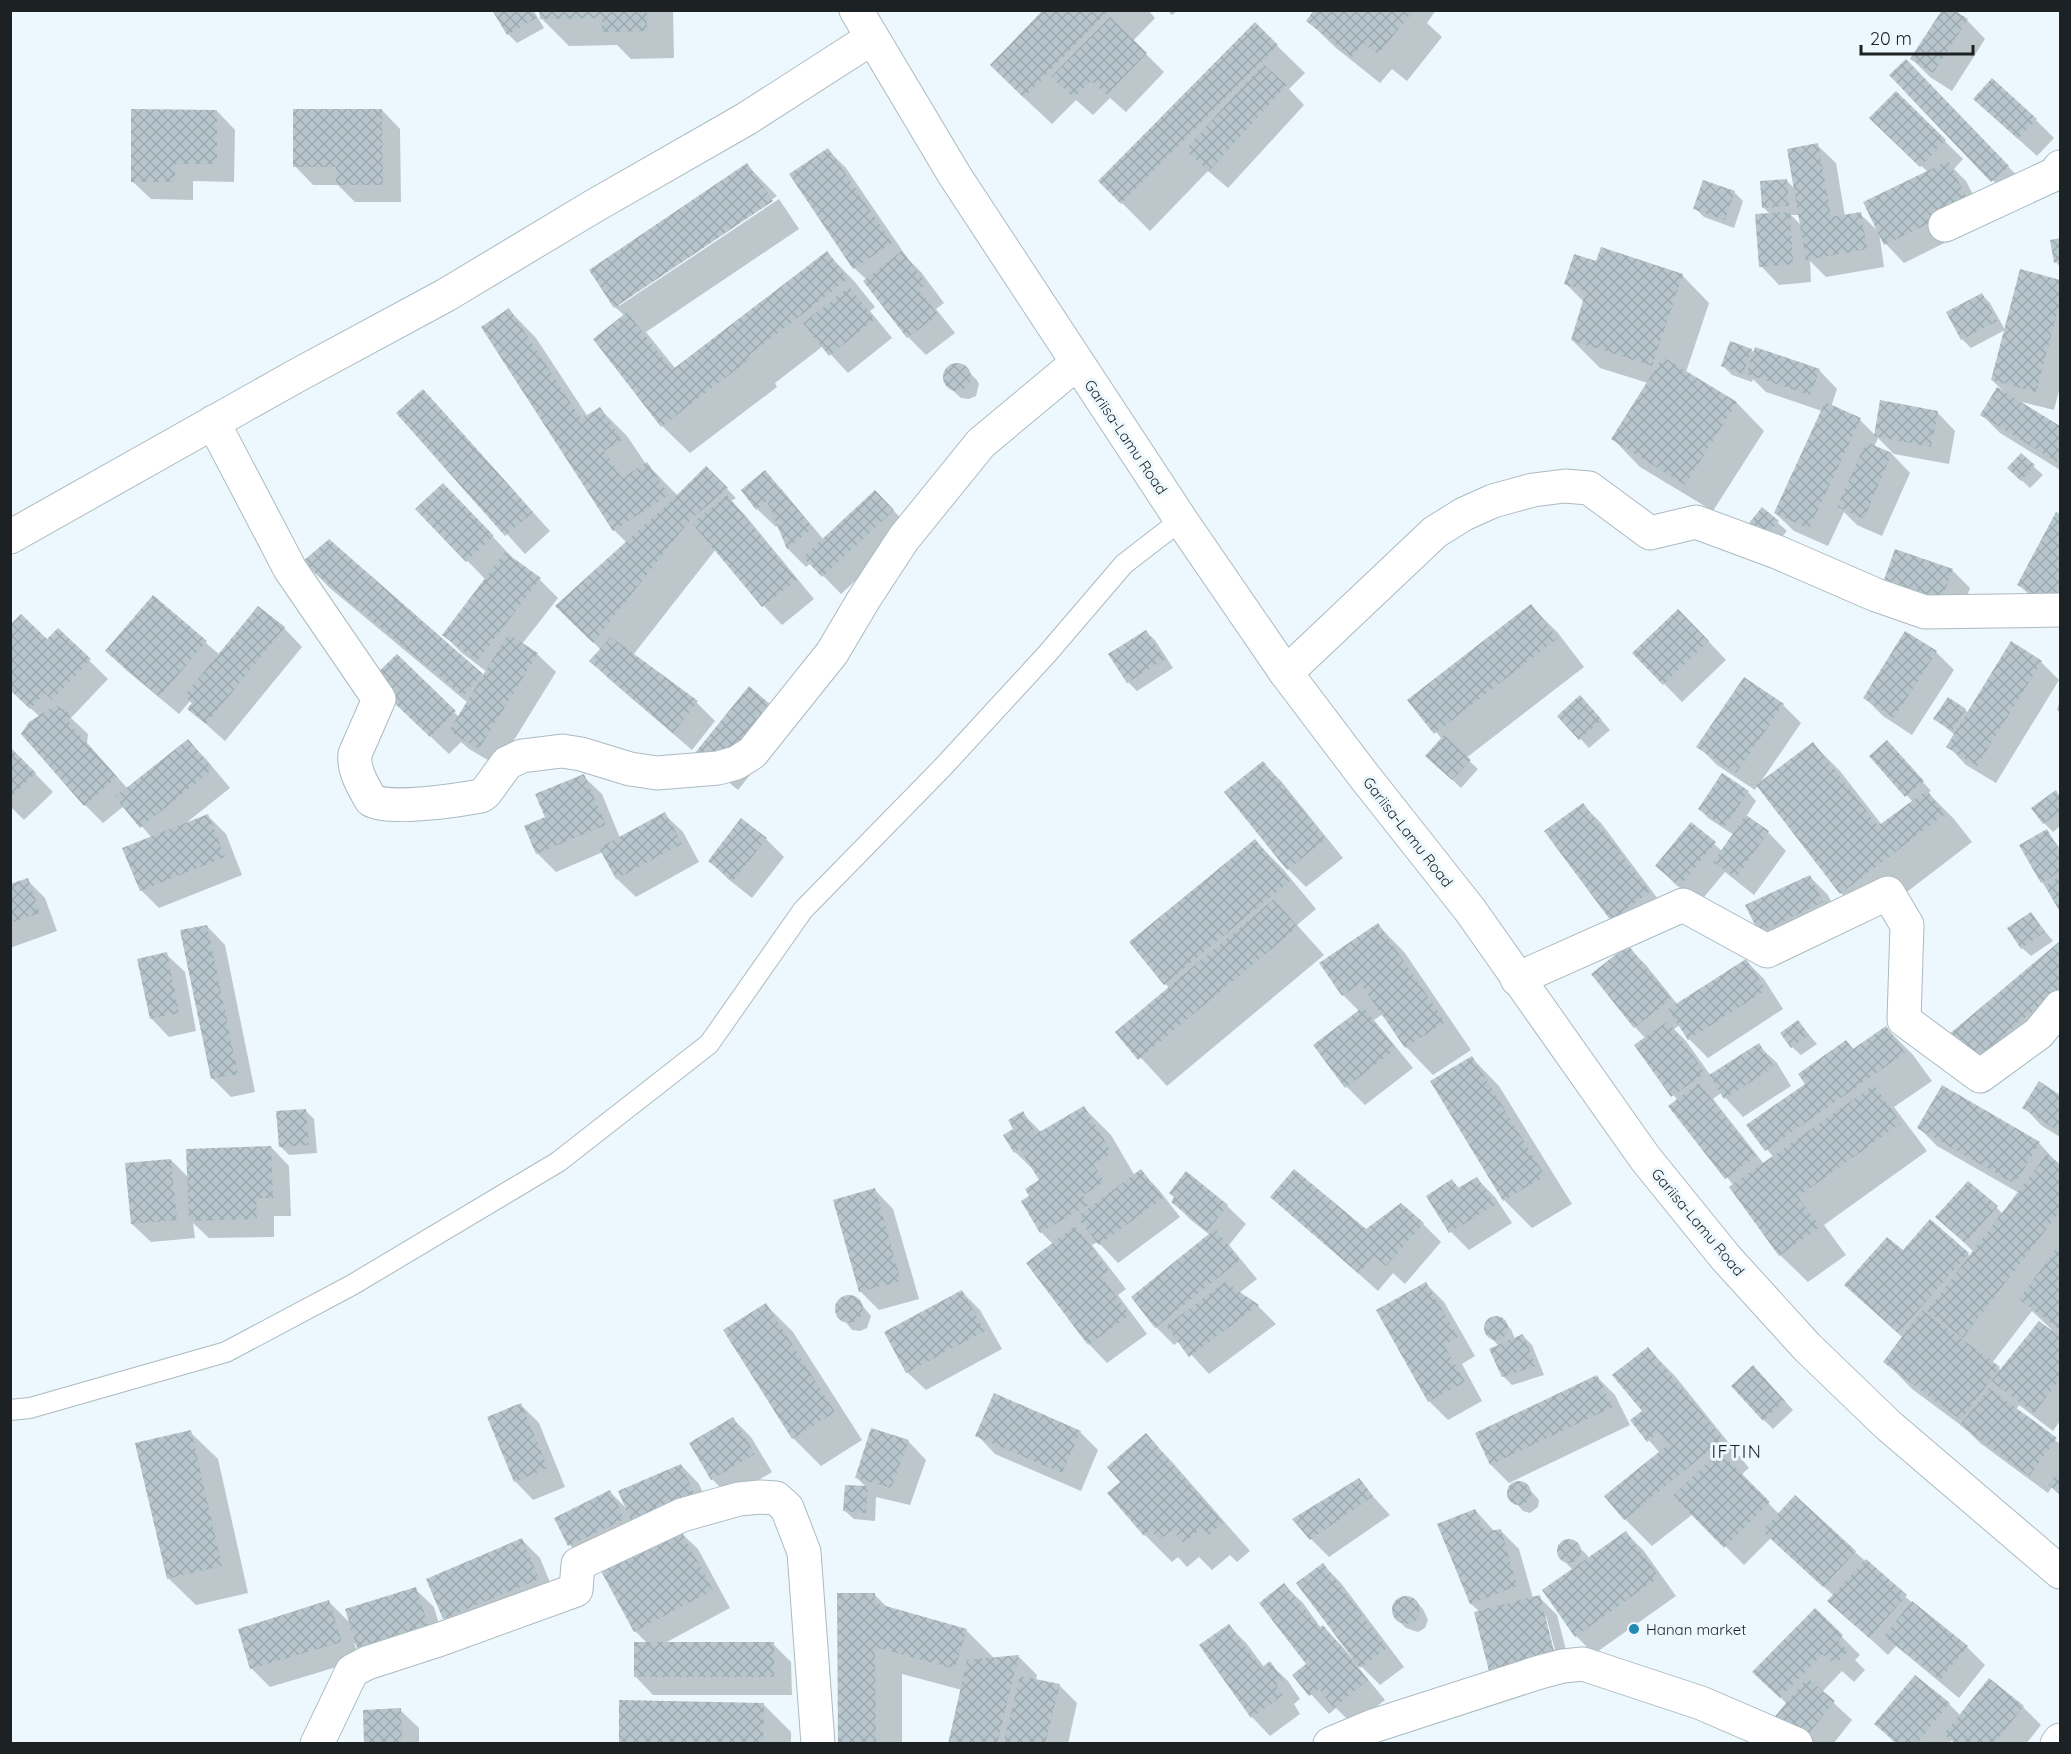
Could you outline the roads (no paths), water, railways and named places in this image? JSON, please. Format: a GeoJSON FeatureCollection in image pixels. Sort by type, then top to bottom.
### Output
{"type":"FeatureCollection","features":[{"type":"Feature","properties":{"kind":"street","name":"Gariisa-Lamu Road"},"geometry":{"type":"LineString","coordinates":[[864,24],[955,176],[1181,520],[1286,673],[1470,910],[1645,1158],[1726,1258],[1806,1347],[1888,1425],[2061,1572]]}},
{"type":"Feature","properties":{"kind":"street"},"geometry":{"type":"LineString","coordinates":[[10,537],[213,422],[446,295],[594,206],[746,119],[864,24]]}},
{"type":"Feature","properties":{"kind":"street"},"geometry":{"type":"LineString","coordinates":[[1945,225],[2055,174],[2061,167]]}},
{"type":"Feature","properties":{"kind":"street"},"geometry":{"type":"LineString","coordinates":[[213,422],[290,569],[379,699],[354,760],[361,782],[371,800],[383,804],[429,803],[481,796],[507,763],[522,756],[562,751],[581,754],[630,770],[657,772],[718,768],[736,763],[752,753],[832,653],[904,538],[981,443],[1077,363]]}},
{"type":"Feature","properties":{"kind":"street"},"geometry":{"type":"LineString","coordinates":[[1286,673],[1435,532],[1464,514],[1493,501],[1533,490],[1565,486],[1589,488],[1650,533],[1696,522],[1925,612],[2061,610]]}},
{"type":"Feature","properties":{"kind":"street"},"geometry":{"type":"LineString","coordinates":[[1517,979],[1683,905],[1767,951],[1888,893],[1907,925],[1904,1020],[1980,1076],[2039,1033],[2061,1007]]}},
{"type":"Feature","properties":{"kind":"street"},"geometry":{"type":"LineString","coordinates":[[317,1743],[352,1671],[367,1663],[576,1590],[578,1564],[682,1515],[739,1499],[760,1497],[776,1498],[787,1508],[804,1552],[818,1743]]}},
{"type":"Feature","properties":{"kind":"street"},"geometry":{"type":"LineString","coordinates":[[1330,1743],[1373,1726],[1540,1672],[1583,1664],[1701,1703],[1796,1743]]}},
{"type":"Feature","properties":{"kind":"street"},"geometry":{"type":"LineString","coordinates":[[2056,1743],[2061,1740]]}},
{"type":"Feature","properties":{"kind":"lane"},"geometry":{"type":"LineString","coordinates":[[10,1410],[30,1408],[226,1352],[352,1285],[558,1162],[709,1044],[803,910],[944,767],[1047,654],[1124,564],[1181,520]]}},
{"type":"Feature","properties":{"kind":"place","name":"Hanan market"},"geometry":{"type":"Point","coordinates":[1634,1629]}},
{"type":"Feature","properties":{"kind":"district","name":"IFTIN"},"geometry":{"type":"Point","coordinates":[1737,1451]}}]}
